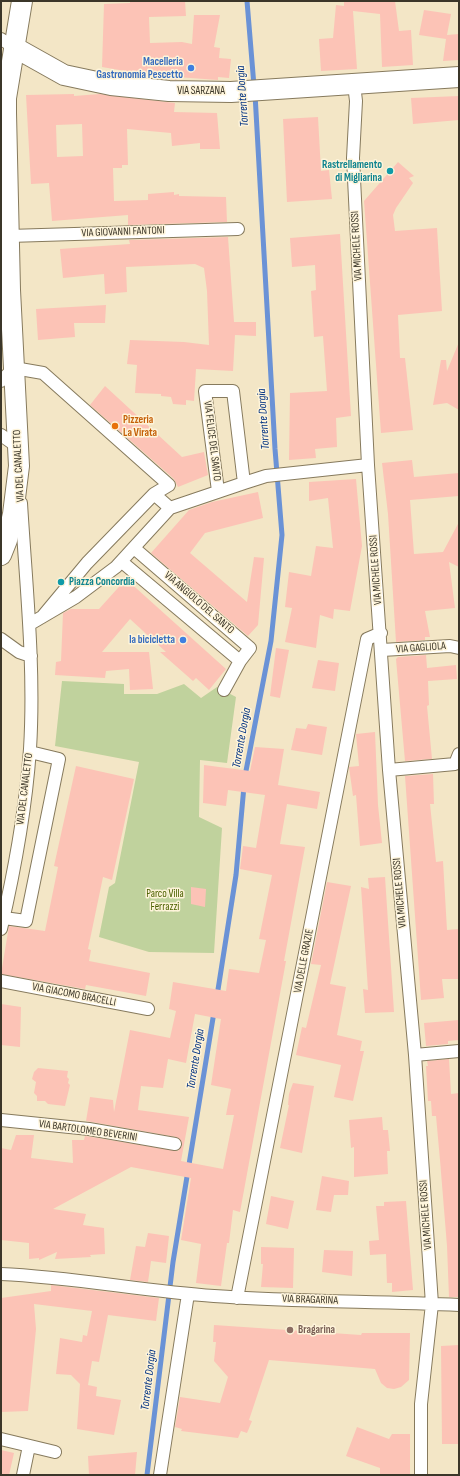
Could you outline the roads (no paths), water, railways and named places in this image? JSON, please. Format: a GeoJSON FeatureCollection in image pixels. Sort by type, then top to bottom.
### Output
{"type":"FeatureCollection","features":[{"type":"Feature","properties":{"kind":"main road","name":"VIA DEL CANALETTO"},"geometry":{"type":"LineString","coordinates":[[18,457],[8,375],[9,236],[6,98],[8,43],[22,1]]}},
{"type":"Feature","properties":{"kind":"main road","name":"VIA SARZANA"},"geometry":{"type":"LineString","coordinates":[[8,43],[64,75],[111,85],[169,91],[231,92],[459,77]]}},
{"type":"Feature","properties":{"kind":"main road"},"geometry":{"type":"LineString","coordinates":[[1,554],[8,540],[13,514],[18,457]]}},
{"type":"Feature","properties":{"kind":"street","name":"VIA MICHELE ROSSI"},"geometry":{"type":"LineString","coordinates":[[354,84],[356,101],[353,158],[368,465],[381,633],[389,770],[415,1055],[432,1304]]}},
{"type":"Feature","properties":{"kind":"street","name":"VIA GIOVANNI FANTONI"},"geometry":{"type":"LineString","coordinates":[[9,236],[238,229]]}},
{"type":"Feature","properties":{"kind":"street"},"geometry":{"type":"LineString","coordinates":[[8,375],[43,373],[169,485],[154,494],[87,563],[42,617]]}},
{"type":"Feature","properties":{"kind":"street","name":"VIA FELICE DEL SANTO"},"geometry":{"type":"LineString","coordinates":[[218,491],[205,391],[233,391],[244,482]]}},
{"type":"Feature","properties":{"kind":"street"},"geometry":{"type":"LineString","coordinates":[[1,435],[18,457]]}},
{"type":"Feature","properties":{"kind":"street","name":"VIA DEL CANALETTO"},"geometry":{"type":"LineString","coordinates":[[2,923],[21,821],[30,752],[30,624],[18,457]]}},
{"type":"Feature","properties":{"kind":"street","name":"VIA FELICE DEL SANTO"},"geometry":{"type":"LineString","coordinates":[[170,508],[244,482],[266,476],[368,465]]}},
{"type":"Feature","properties":{"kind":"street"},"geometry":{"type":"LineString","coordinates":[[30,624],[76,597],[122,562],[170,508],[154,494]]}},
{"type":"Feature","properties":{"kind":"street","name":"VIA ANGIOLO DEL SANTO"},"geometry":{"type":"LineString","coordinates":[[134,548],[250,648],[240,661],[224,690]]}},
{"type":"Feature","properties":{"kind":"street","name":"VIA ANGIOLO DEL SANTO"},"geometry":{"type":"LineString","coordinates":[[122,562],[240,661]]}},
{"type":"Feature","properties":{"kind":"street","name":"VIA DELLE GRAZIE"},"geometry":{"type":"LineString","coordinates":[[237,1298],[367,639],[381,633]]}},
{"type":"Feature","properties":{"kind":"street"},"geometry":{"type":"LineString","coordinates":[[1,639],[19,652],[31,656]]}},
{"type":"Feature","properties":{"kind":"street","name":"VIA GAGLIOLA"},"geometry":{"type":"LineString","coordinates":[[382,650],[450,646],[459,648]]}},
{"type":"Feature","properties":{"kind":"street"},"geometry":{"type":"LineString","coordinates":[[2,923],[26,921],[59,759],[30,752]]}},
{"type":"Feature","properties":{"kind":"street"},"geometry":{"type":"LineString","coordinates":[[389,770],[455,764],[459,754]]}},
{"type":"Feature","properties":{"kind":"street","name":"VIA GIACOMO BRACELLI"},"geometry":{"type":"LineString","coordinates":[[1,981],[148,1009]]}},
{"type":"Feature","properties":{"kind":"street"},"geometry":{"type":"LineString","coordinates":[[415,1055],[459,1051]]}},
{"type":"Feature","properties":{"kind":"street","name":"VIA BARTOLOMEO BEVERINI"},"geometry":{"type":"LineString","coordinates":[[1,1120],[89,1129],[175,1144]]}},
{"type":"Feature","properties":{"kind":"street","name":"VIA BRAGARINA"},"geometry":{"type":"LineString","coordinates":[[1,1274],[37,1275],[160,1292],[237,1298],[459,1305]]}},
{"type":"Feature","properties":{"kind":"street"},"geometry":{"type":"LineString","coordinates":[[160,1475],[188,1294]]}},
{"type":"Feature","properties":{"kind":"street"},"geometry":{"type":"LineString","coordinates":[[421,1475],[421,1404],[432,1304]]}},
{"type":"Feature","properties":{"kind":"street"},"geometry":{"type":"LineString","coordinates":[[1,1439],[55,1452]]}},
{"type":"Feature","properties":{"kind":"street"},"geometry":{"type":"LineString","coordinates":[[23,1475],[29,1446]]}},
{"type":"Feature","properties":{"kind":"waterway","name":"Torrente Dorgia"},"geometry":{"type":"LineString","coordinates":[[247,1],[254,86]]}},
{"type":"Feature","properties":{"kind":"waterway","name":"Torrente Dorgia"},"geometry":{"type":"LineString","coordinates":[[245,776],[271,641],[282,535],[275,449],[255,94]]}},
{"type":"Feature","properties":{"kind":"waterway","name":"Torrente Dorgia"},"geometry":{"type":"LineString","coordinates":[[217,996],[236,875],[244,786]]}},
{"type":"Feature","properties":{"kind":"waterway","name":"Torrente Dorgia"},"geometry":{"type":"LineString","coordinates":[[147,1475],[173,1262],[214,1012]]}},
{"type":"Feature","properties":{"kind":"place","name":"Macelleria Gastronomia Pescetto"},"geometry":{"type":"Point","coordinates":[191,68]}},
{"type":"Feature","properties":{"kind":"place","name":"Rastrellamento di Migliarina"},"geometry":{"type":"Point","coordinates":[390,171]}},
{"type":"Feature","properties":{"kind":"place","name":"Pizzeria La Virata"},"geometry":{"type":"Point","coordinates":[115,426]}},
{"type":"Feature","properties":{"kind":"place","name":"Piazza Concordia"},"geometry":{"type":"Point","coordinates":[61,582]}},
{"type":"Feature","properties":{"kind":"place","name":"la bicicletta"},"geometry":{"type":"Point","coordinates":[183,640]}},
{"type":"Feature","properties":{"kind":"place","name":"Bragarina"},"geometry":{"type":"Point","coordinates":[290,1330]}},
{"type":"Feature","properties":{"kind":"park label","name":"Parco Villa Ferrazzi"},"geometry":{"type":"Point","coordinates":[165,900]}}]}
